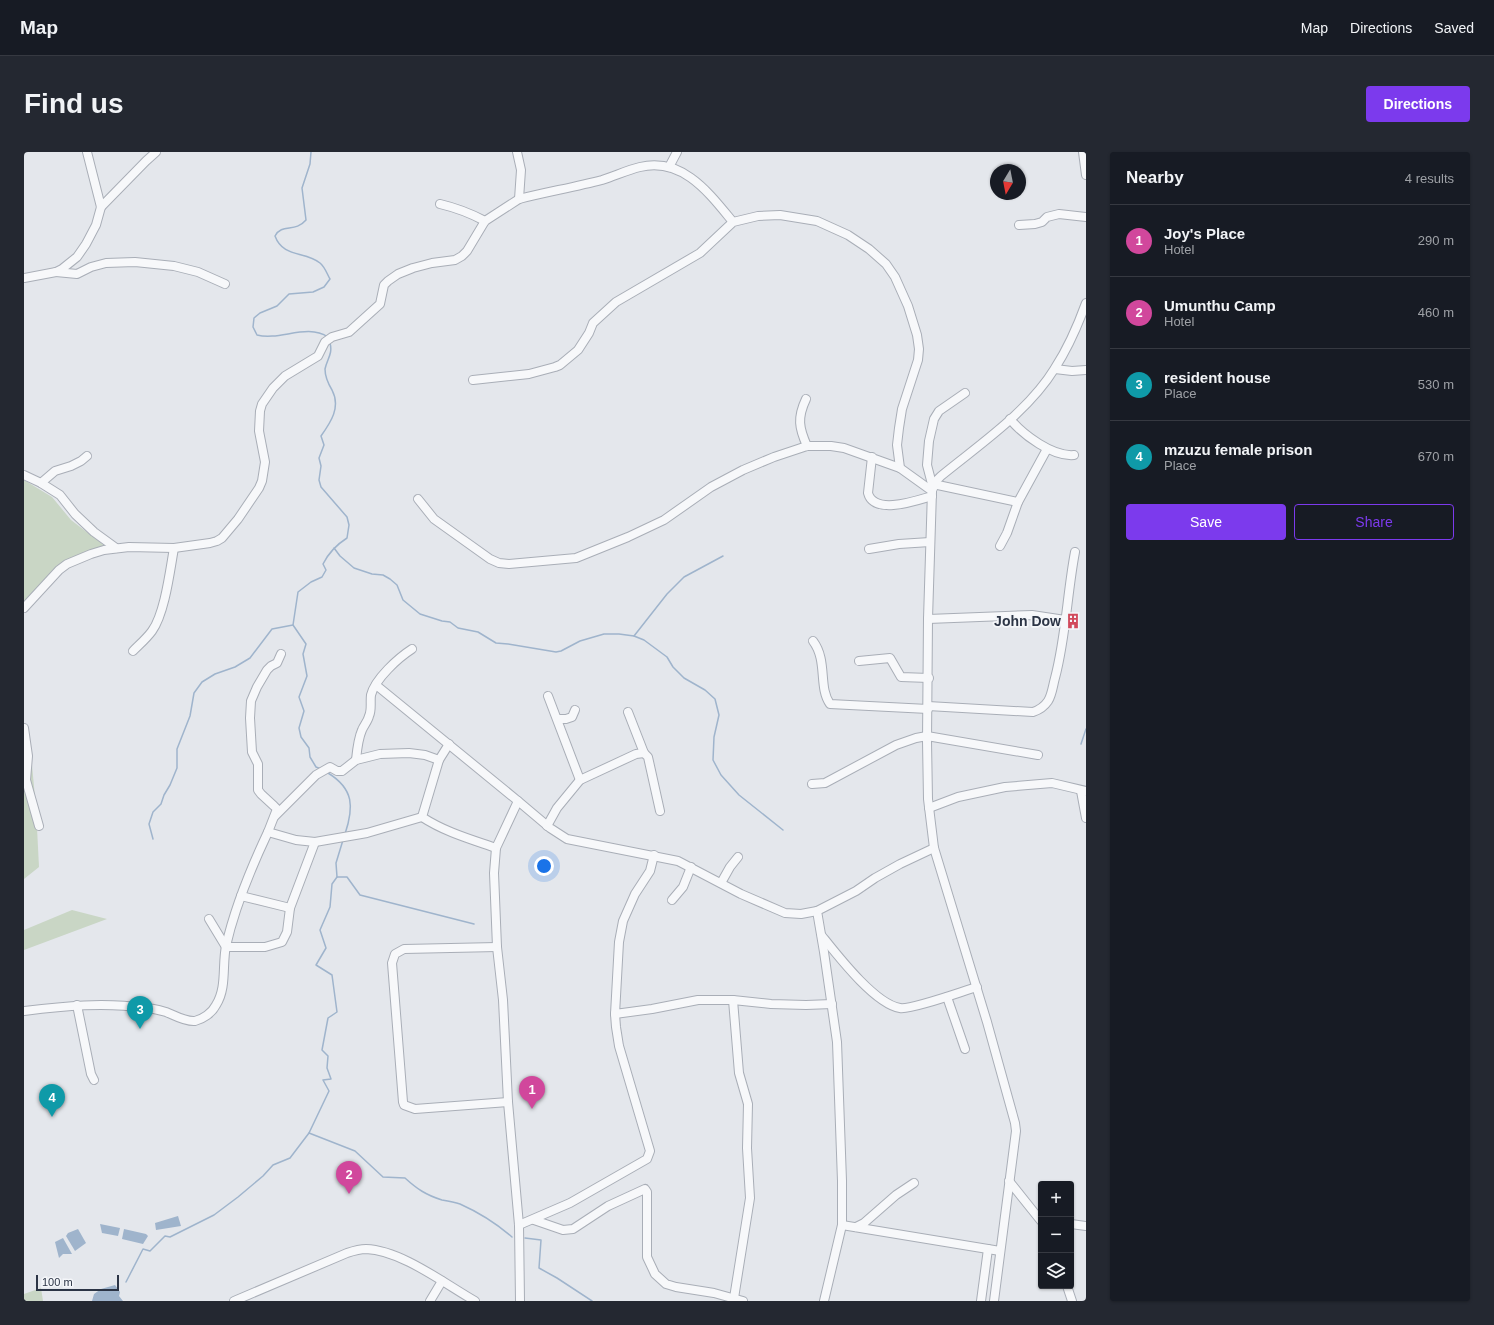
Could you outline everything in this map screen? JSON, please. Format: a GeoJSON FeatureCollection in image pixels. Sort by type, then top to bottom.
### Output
{"type":"FeatureCollection","features":[{"type":"Feature","properties":{"kind":"street"},"geometry":{"type":"LineString","coordinates":[[87,152],[101,207]]}},
{"type":"Feature","properties":{"kind":"street"},"geometry":{"type":"LineString","coordinates":[[56,272],[70,263],[82,251],[96,225],[101,207],[156,152]]}},
{"type":"Feature","properties":{"kind":"street"},"geometry":{"type":"LineString","coordinates":[[517,152],[521,170],[519,199]]}},
{"type":"Feature","properties":{"kind":"street"},"geometry":{"type":"LineString","coordinates":[[669,167],[676,152]]}},
{"type":"Feature","properties":{"kind":"street"},"geometry":{"type":"LineString","coordinates":[[1083,152],[1086,175]]}},
{"type":"Feature","properties":{"kind":"street"},"geometry":{"type":"LineString","coordinates":[[24,608],[52,577],[67,564],[91,554],[116,548],[174,548],[217,541],[226,534],[232,528],[259,488],[262,481],[265,462],[259,431],[260,411],[262,404],[273,388],[285,376],[318,356],[325,342],[332,337],[349,332],[377,306],[381,301],[384,285],[398,274],[423,264],[455,260],[462,256],[467,251],[485,221],[519,199],[578,186],[640,167],[669,167],[681,171],[695,180],[713,198],[733,222]]}},
{"type":"Feature","properties":{"kind":"street"},"geometry":{"type":"LineString","coordinates":[[440,204],[456,207],[485,221]]}},
{"type":"Feature","properties":{"kind":"street"},"geometry":{"type":"LineString","coordinates":[[1018,225],[1039,223],[1047,217],[1060,214],[1086,217]]}},
{"type":"Feature","properties":{"kind":"street"},"geometry":{"type":"LineString","coordinates":[[473,380],[529,374],[560,365],[578,350],[593,323],[616,302],[700,253],[733,222],[758,216],[780,215],[817,221],[848,234],[869,249],[886,264],[895,277],[908,306],[917,335],[919,349],[918,360],[902,409],[898,428],[897,445],[900,468]]}},
{"type":"Feature","properties":{"kind":"street"},"geometry":{"type":"LineString","coordinates":[[24,278],[56,272],[77,274],[91,267],[106,263],[135,262],[174,266],[198,272],[225,284]]}},
{"type":"Feature","properties":{"kind":"street"},"geometry":{"type":"LineString","coordinates":[[872,457],[868,493],[875,501],[883,505],[894,505],[932,490],[1032,398],[1055,369],[1072,337],[1086,302]]}},
{"type":"Feature","properties":{"kind":"street"},"geometry":{"type":"LineString","coordinates":[[1055,369],[1072,371],[1086,370]]}},
{"type":"Feature","properties":{"kind":"street"},"geometry":{"type":"LineString","coordinates":[[964,393],[938,411],[934,419],[929,441],[927,465],[932,490],[928,619],[927,736],[929,808],[934,848],[1014,1116],[1016,1131],[994,1301]]}},
{"type":"Feature","properties":{"kind":"street"},"geometry":{"type":"LineString","coordinates":[[806,400],[801,409],[800,416],[803,436],[808,446]]}},
{"type":"Feature","properties":{"kind":"street"},"geometry":{"type":"LineString","coordinates":[[1010,419],[1019,430],[1047,449],[1074,455]]}},
{"type":"Feature","properties":{"kind":"street"},"geometry":{"type":"LineString","coordinates":[[418,499],[434,518],[490,559],[499,563],[509,564],[571,560],[628,537],[664,520],[711,487],[743,470],[774,457],[808,446],[831,446],[844,448],[872,457],[900,468],[932,490],[1018,502]]}},
{"type":"Feature","properties":{"kind":"street"},"geometry":{"type":"LineString","coordinates":[[1000,546],[1007,533],[1018,502],[1047,449]]}},
{"type":"Feature","properties":{"kind":"street"},"geometry":{"type":"LineString","coordinates":[[41,483],[55,471],[71,466],[88,456]]}},
{"type":"Feature","properties":{"kind":"street"},"geometry":{"type":"LineString","coordinates":[[24,475],[41,483],[60,495],[75,514],[94,532],[116,548]]}},
{"type":"Feature","properties":{"kind":"street"},"geometry":{"type":"LineString","coordinates":[[869,549],[899,544],[930,542]]}},
{"type":"Feature","properties":{"kind":"street"},"geometry":{"type":"LineString","coordinates":[[133,651],[152,631],[157,620],[167,586],[174,548]]}},
{"type":"Feature","properties":{"kind":"street"},"geometry":{"type":"LineString","coordinates":[[813,641],[820,657],[825,694],[830,704],[928,707],[1014,712],[1033,712],[1039,710],[1048,702],[1063,644],[1075,552]]}},
{"type":"Feature","properties":{"kind":"street"},"geometry":{"type":"LineString","coordinates":[[928,619],[1032,615],[1065,620]]}},
{"type":"Feature","properties":{"kind":"street"},"geometry":{"type":"LineString","coordinates":[[356,760],[359,738],[370,715],[371,698],[376,685],[403,655],[412,649]]}},
{"type":"Feature","properties":{"kind":"street"},"geometry":{"type":"LineString","coordinates":[[24,1011],[77,1005],[102,1005],[144,1008],[194,1021],[201,1019],[210,1013],[217,1005],[223,981],[226,946],[241,896],[277,811],[276,807],[258,790],[259,768],[257,759],[252,752],[250,709],[254,693],[264,675],[271,666],[277,663],[281,654]]}},
{"type":"Feature","properties":{"kind":"street"},"geometry":{"type":"LineString","coordinates":[[859,661],[890,658],[901,676],[928,678]]}},
{"type":"Feature","properties":{"kind":"street"},"geometry":{"type":"LineString","coordinates":[[376,685],[558,835],[567,839],[654,855],[678,861],[741,894],[785,913],[801,914],[817,911],[856,892],[900,864],[934,848]]}},
{"type":"Feature","properties":{"kind":"street"},"geometry":{"type":"LineString","coordinates":[[548,696],[580,780]]}},
{"type":"Feature","properties":{"kind":"street"},"geometry":{"type":"LineString","coordinates":[[558,719],[572,717],[575,710]]}},
{"type":"Feature","properties":{"kind":"street"},"geometry":{"type":"LineString","coordinates":[[628,712],[644,753],[648,757],[660,811]]}},
{"type":"Feature","properties":{"kind":"street"},"geometry":{"type":"LineString","coordinates":[[24,728],[28,756],[26,780],[40,826]]}},
{"type":"Feature","properties":{"kind":"street"},"geometry":{"type":"LineString","coordinates":[[812,784],[825,783],[896,745],[927,736],[1038,756]]}},
{"type":"Feature","properties":{"kind":"street"},"geometry":{"type":"LineString","coordinates":[[422,817],[439,760],[449,744]]}},
{"type":"Feature","properties":{"kind":"street"},"geometry":{"type":"LineString","coordinates":[[275,816],[316,775],[330,767],[342,771],[356,760],[380,754],[401,752],[419,754],[439,760]]}},
{"type":"Feature","properties":{"kind":"street"},"geometry":{"type":"LineString","coordinates":[[547,826],[557,808],[580,780],[636,754],[644,753]]}},
{"type":"Feature","properties":{"kind":"street"},"geometry":{"type":"LineString","coordinates":[[929,808],[958,797],[1001,787],[1052,783],[1084,791],[1086,818]]}},
{"type":"Feature","properties":{"kind":"street"},"geometry":{"type":"LineString","coordinates":[[518,801],[496,848],[494,873],[497,947],[503,1000],[508,1102],[519,1225],[520,1301]]}},
{"type":"Feature","properties":{"kind":"street"},"geometry":{"type":"LineString","coordinates":[[268,832],[296,840],[315,842],[367,833],[422,817],[436,826],[452,833],[496,848]]}},
{"type":"Feature","properties":{"kind":"street"},"geometry":{"type":"LineString","coordinates":[[226,946],[265,947],[282,942],[287,932],[290,908],[315,842]]}},
{"type":"Feature","properties":{"kind":"street"},"geometry":{"type":"LineString","coordinates":[[519,1225],[534,1220],[579,1198],[650,1156],[650,1151],[619,1046],[615,1014],[619,942],[623,921],[634,894],[650,871],[654,855]]}},
{"type":"Feature","properties":{"kind":"street"},"geometry":{"type":"LineString","coordinates":[[722,884],[730,867],[738,857]]}},
{"type":"Feature","properties":{"kind":"street"},"geometry":{"type":"LineString","coordinates":[[672,900],[683,887],[691,867]]}},
{"type":"Feature","properties":{"kind":"street"},"geometry":{"type":"LineString","coordinates":[[241,896],[290,908]]}},
{"type":"Feature","properties":{"kind":"street"},"geometry":{"type":"LineString","coordinates":[[817,911],[832,1004],[839,1071],[842,1225],[824,1301]]}},
{"type":"Feature","properties":{"kind":"street"},"geometry":{"type":"LineString","coordinates":[[209,918],[226,946]]}},
{"type":"Feature","properties":{"kind":"street"},"geometry":{"type":"LineString","coordinates":[[821,935],[856,976],[886,1003],[901,1009],[947,997],[976,987]]}},
{"type":"Feature","properties":{"kind":"street"},"geometry":{"type":"LineString","coordinates":[[497,947],[404,949],[395,954],[392,963],[404,1105],[415,1109],[508,1102]]}},
{"type":"Feature","properties":{"kind":"street"},"geometry":{"type":"LineString","coordinates":[[947,997],[965,1050]]}},
{"type":"Feature","properties":{"kind":"street"},"geometry":{"type":"LineString","coordinates":[[615,1014],[652,1009],[698,1000],[733,1000],[771,1004],[832,1004]]}},
{"type":"Feature","properties":{"kind":"street"},"geometry":{"type":"LineString","coordinates":[[733,1000],[740,1073],[748,1104],[747,1148],[750,1198],[734,1298]]}},
{"type":"Feature","properties":{"kind":"street"},"geometry":{"type":"LineString","coordinates":[[77,1005],[91,1074],[94,1080]]}},
{"type":"Feature","properties":{"kind":"street"},"geometry":{"type":"LineString","coordinates":[[1009,1181],[1038,1217]]}},
{"type":"Feature","properties":{"kind":"street"},"geometry":{"type":"LineString","coordinates":[[856,1227],[867,1221],[896,1195],[914,1183]]}},
{"type":"Feature","properties":{"kind":"street"},"geometry":{"type":"LineString","coordinates":[[534,1220],[563,1230],[573,1230],[608,1206],[643,1189],[646,1189],[647,1257],[655,1274],[666,1284],[743,1301]]}},
{"type":"Feature","properties":{"kind":"street"},"geometry":{"type":"LineString","coordinates":[[1074,1224],[1086,1226]]}},
{"type":"Feature","properties":{"kind":"street"},"geometry":{"type":"LineString","coordinates":[[842,1225],[1000,1251]]}},
{"type":"Feature","properties":{"kind":"street"},"geometry":{"type":"LineString","coordinates":[[234,1301],[347,1253],[365,1249],[378,1251],[398,1258],[442,1281],[474,1301]]}},
{"type":"Feature","properties":{"kind":"street"},"geometry":{"type":"LineString","coordinates":[[981,1301],[988,1249]]}},
{"type":"Feature","properties":{"kind":"street"},"geometry":{"type":"LineString","coordinates":[[430,1301],[442,1281]]}},
{"type":"Feature","properties":{"kind":"street"},"geometry":{"type":"LineString","coordinates":[[1068,1289],[1072,1301]]}},
{"type":"Feature","properties":{"kind":"green space"},"geometry":{"type":"Polygon","coordinates":[[[24,480],[52,497],[71,520],[105,546],[65,563],[24,606],[24,480]]]}},
{"type":"Feature","properties":{"kind":"green space"},"geometry":{"type":"Polygon","coordinates":[[[24,728],[30,744],[36,808],[39,867],[24,879],[24,728]]]}},
{"type":"Feature","properties":{"kind":"green space"},"geometry":{"type":"Polygon","coordinates":[[[72,910],[107,919],[24,950],[24,930],[72,910]]]}},
{"type":"Feature","properties":{"kind":"green space"},"geometry":{"type":"Polygon","coordinates":[[[41,1288],[43,1301],[24,1301],[24,1294],[41,1288]]]}},
{"type":"Feature","properties":{"kind":"water"},"geometry":{"type":"Polygon","coordinates":[[[178,1216],[181,1226],[156,1230],[155,1223],[178,1216]]]}},
{"type":"Feature","properties":{"kind":"water"},"geometry":{"type":"Polygon","coordinates":[[[100,1224],[120,1228],[118,1236],[102,1233],[100,1224]]]}},
{"type":"Feature","properties":{"kind":"water"},"geometry":{"type":"Polygon","coordinates":[[[78,1229],[86,1243],[75,1251],[66,1236],[68,1233],[78,1229]]]}},
{"type":"Feature","properties":{"kind":"water"},"geometry":{"type":"Polygon","coordinates":[[[124,1229],[146,1234],[148,1236],[143,1244],[122,1239],[124,1229]]]}},
{"type":"Feature","properties":{"kind":"water"},"geometry":{"type":"Polygon","coordinates":[[[63,1238],[72,1254],[63,1254],[59,1258],[55,1242],[63,1238]]]}},
{"type":"Feature","properties":{"kind":"water"},"geometry":{"type":"Polygon","coordinates":[[[115,1285],[120,1292],[119,1296],[123,1301],[92,1301],[94,1294],[101,1289],[115,1285]]]}},
{"type":"Feature","properties":{"kind":"waterway"},"geometry":{"type":"LineString","coordinates":[[311,152],[310,164],[302,188],[306,220],[298,226],[281,230],[275,236],[283,248],[314,259],[320,263],[330,279],[324,287],[313,292],[289,294],[277,306],[260,313],[254,318],[253,327],[257,335],[275,336],[311,332],[320,333],[328,337]]}},
{"type":"Feature","properties":{"kind":"waterway"},"geometry":{"type":"LineString","coordinates":[[153,839],[149,824],[153,812],[161,804],[177,768],[177,749],[190,716],[194,693],[202,682],[215,674],[235,667],[250,658],[272,629],[293,625],[298,592],[311,582],[322,577],[326,570],[323,564],[330,552],[347,538],[349,525],[347,517],[321,487],[319,480],[321,466],[319,458],[324,445],[321,436],[331,420],[335,408],[335,396],[327,380],[325,372],[330,353],[330,343]]}},
{"type":"Feature","properties":{"kind":"waterway"},"geometry":{"type":"LineString","coordinates":[[334,548],[340,556],[354,568],[372,574],[383,575],[390,579],[397,585],[403,600],[420,614],[450,622],[458,628],[478,632],[496,643],[556,652],[580,641],[604,634],[634,636],[644,640],[667,657],[673,667],[684,678],[705,690],[715,699],[719,715],[714,737],[713,760],[721,775],[739,795],[783,830]]}},
{"type":"Feature","properties":{"kind":"waterway"},"geometry":{"type":"LineString","coordinates":[[634,636],[667,594],[684,577],[723,556]]}},
{"type":"Feature","properties":{"kind":"waterway"},"geometry":{"type":"LineString","coordinates":[[293,625],[306,644],[303,654],[307,676],[299,697],[304,711],[299,728],[301,737],[309,748],[310,757],[316,767],[321,769]]}},
{"type":"Feature","properties":{"kind":"waterway"},"geometry":{"type":"LineString","coordinates":[[1081,744],[1086,729]]}},
{"type":"Feature","properties":{"kind":"waterway"},"geometry":{"type":"LineString","coordinates":[[328,773],[343,785],[350,799],[350,815],[345,834]]}},
{"type":"Feature","properties":{"kind":"waterway"},"geometry":{"type":"LineString","coordinates":[[126,1282],[143,1249],[150,1251],[165,1236],[170,1237],[214,1215],[263,1176],[273,1165],[290,1158],[309,1133],[329,1091],[323,1080],[331,1079],[327,1068],[328,1056],[322,1050],[328,1018],[337,1012],[332,975],[316,965],[326,948],[320,930],[330,907],[332,884],[337,877],[336,863],[343,840]]}},
{"type":"Feature","properties":{"kind":"waterway"},"geometry":{"type":"LineString","coordinates":[[337,877],[347,877],[360,895],[474,924]]}},
{"type":"Feature","properties":{"kind":"waterway"},"geometry":{"type":"LineString","coordinates":[[309,1133],[355,1151],[383,1177],[405,1178],[426,1194],[467,1207],[494,1223],[512,1237]]}},
{"type":"Feature","properties":{"kind":"waterway"},"geometry":{"type":"LineString","coordinates":[[525,1238],[541,1240],[539,1268],[592,1301]]}},
{"type":"Feature","properties":{"kind":"place","name":"John Dow"},"geometry":{"type":"Point","coordinates":[1073,621]}},
{"type":"Feature","properties":{"kind":"place","name":"resident house"},"geometry":{"type":"Point","coordinates":[140,1029]}},
{"type":"Feature","properties":{"kind":"place","name":"Joy's Place"},"geometry":{"type":"Point","coordinates":[532,1109]}},
{"type":"Feature","properties":{"kind":"place","name":"mzuzu female prison"},"geometry":{"type":"Point","coordinates":[52,1117]}},
{"type":"Feature","properties":{"kind":"place","name":"Umunthu Camp"},"geometry":{"type":"Point","coordinates":[349,1194]}}]}
